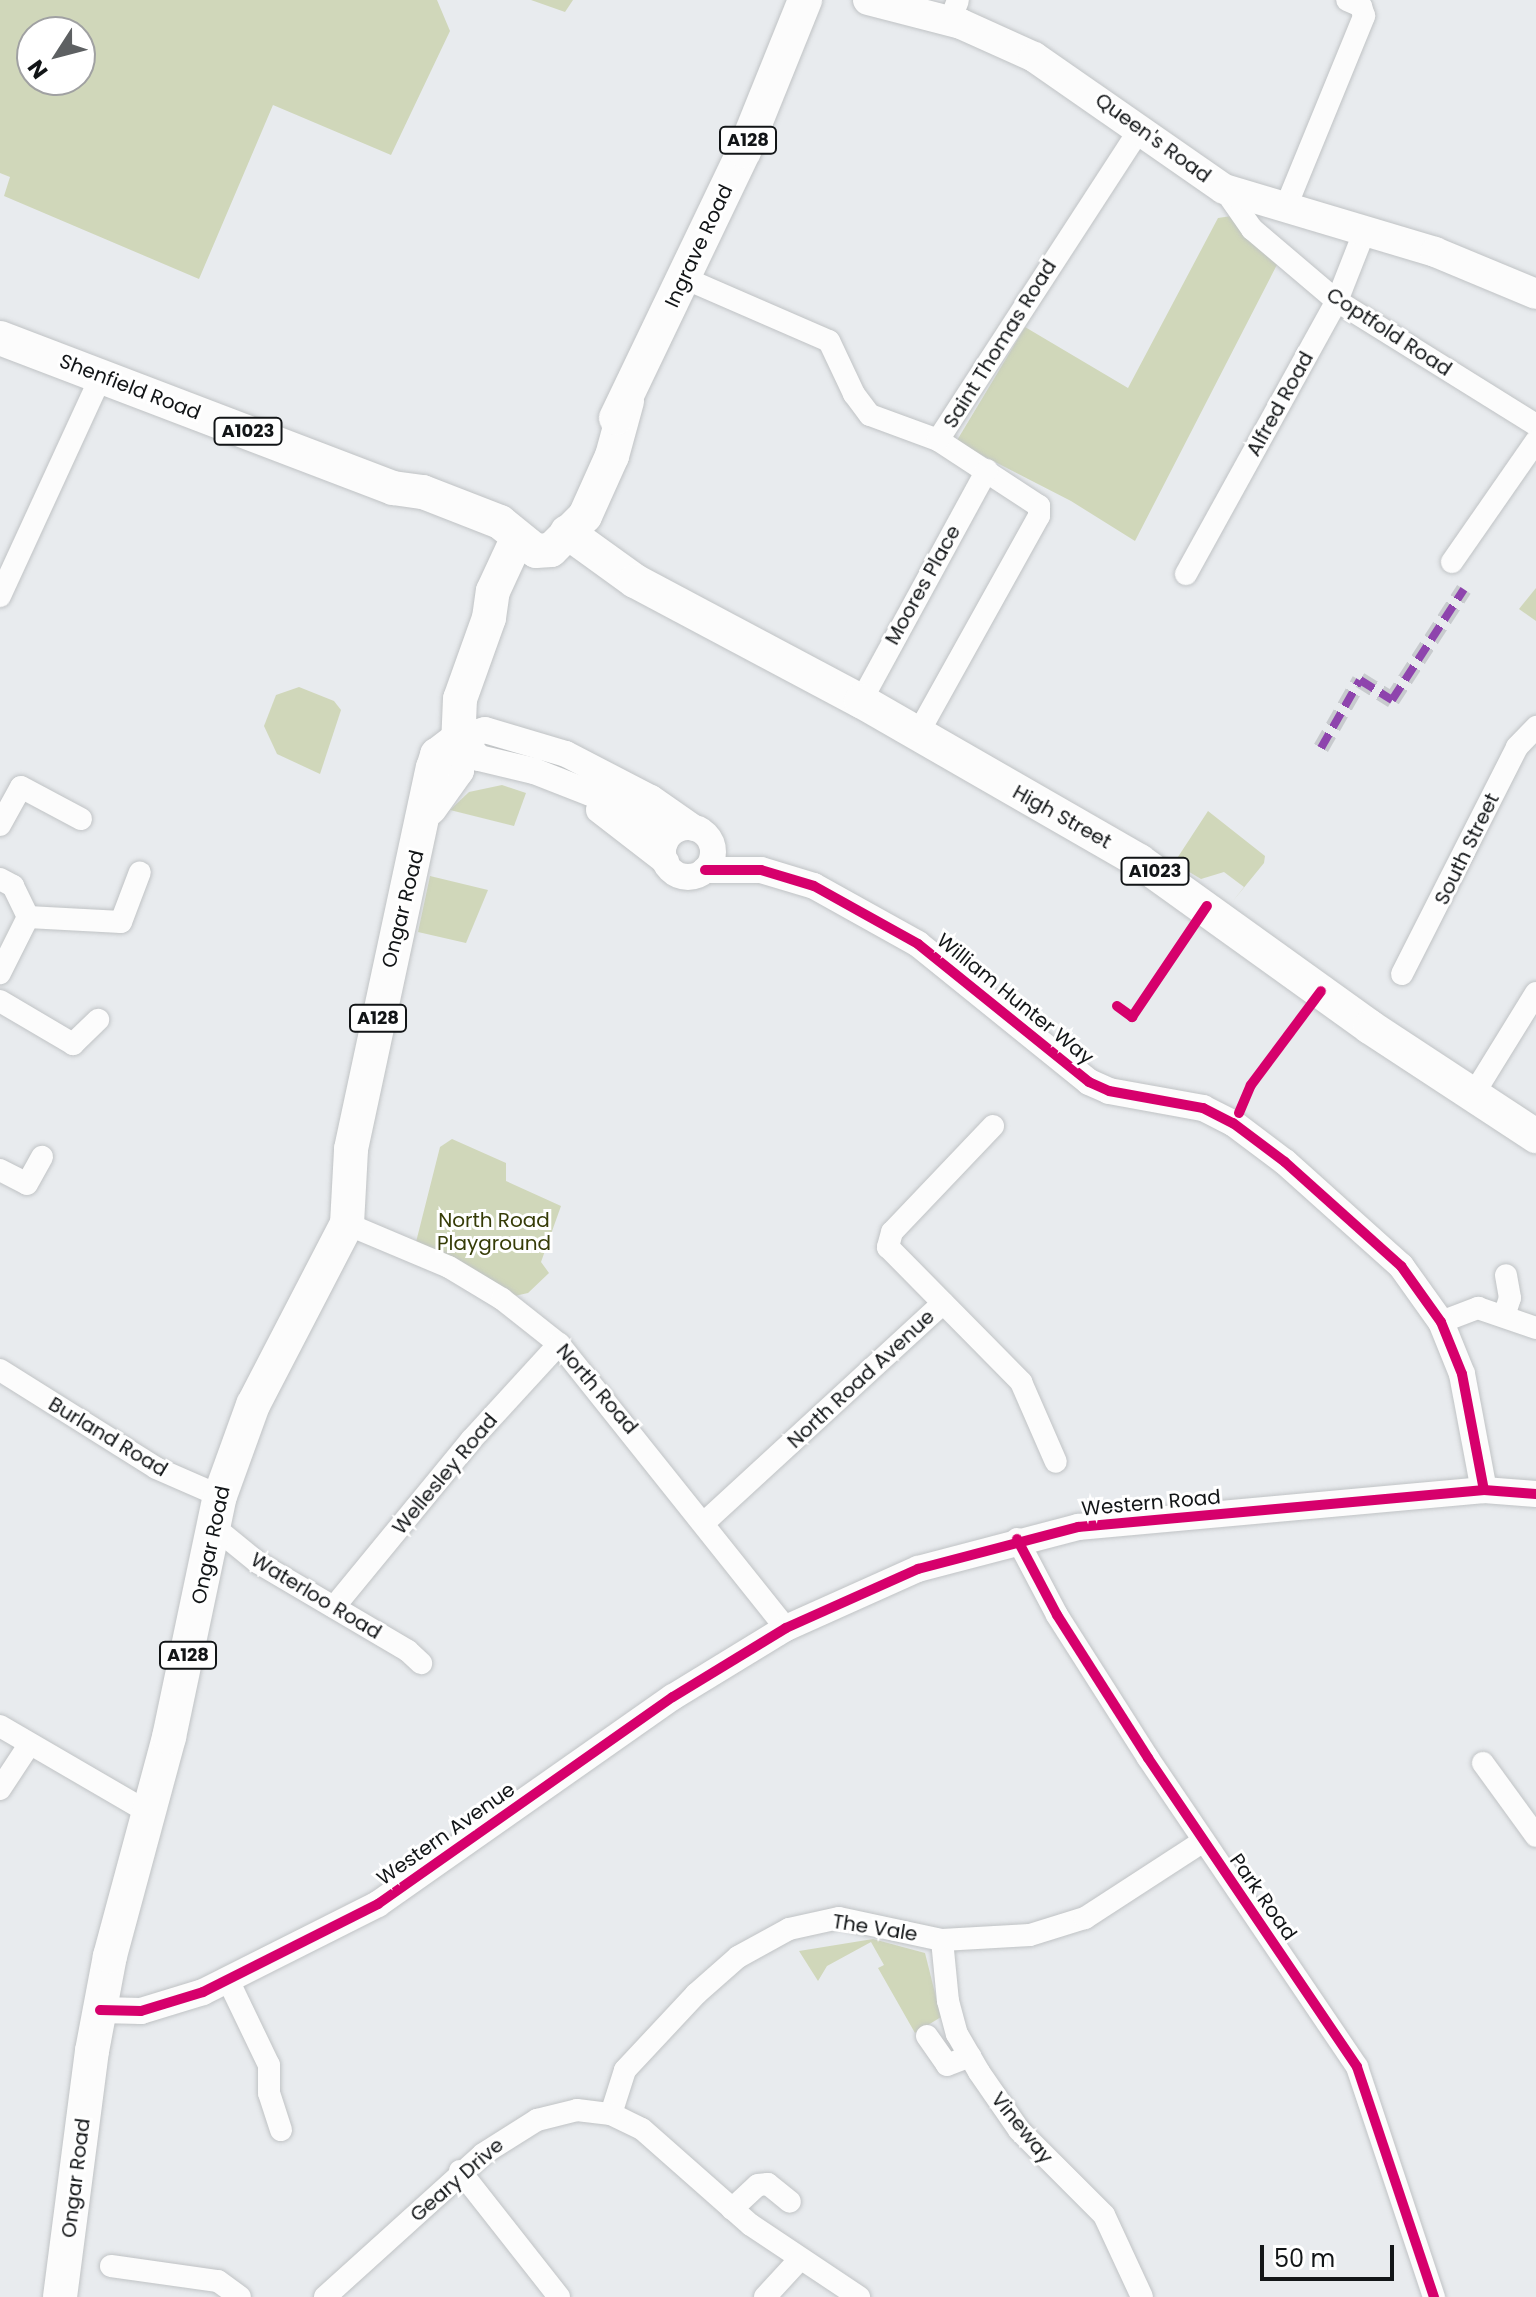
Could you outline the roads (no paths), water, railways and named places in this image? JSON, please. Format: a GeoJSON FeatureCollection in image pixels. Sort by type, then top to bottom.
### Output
{"type":"FeatureCollection","features":[{"type":"Feature","properties":{"kind":"main road","name":"Ingrave Road"},"geometry":{"type":"LineString","coordinates":[[567,532],[568,507],[627,401],[805,0]]}},
{"type":"Feature","properties":{"kind":"main road","name":"Queen's Road"},"geometry":{"type":"LineString","coordinates":[[868,0],[954,10],[1047,64],[1224,189],[1435,252],[1536,294]]}},
{"type":"Feature","properties":{"kind":"main road","name":"Shenfield Road"},"geometry":{"type":"LineString","coordinates":[[0,338],[393,488],[423,492],[500,522],[504,545]]}},
{"type":"Feature","properties":{"kind":"main road"},"geometry":{"type":"LineString","coordinates":[[461,737],[460,699],[489,618],[508,596],[518,570],[504,545],[535,531],[567,532]]}},
{"type":"Feature","properties":{"kind":"main road","name":"High Street"},"geometry":{"type":"LineString","coordinates":[[567,532],[635,581],[861,701],[1164,877],[1536,1136]]}},
{"type":"Feature","properties":{"kind":"main road","name":"Ongar Road"},"geometry":{"type":"LineString","coordinates":[[60,2297],[100,2010],[188,1655],[216,1511],[253,1405],[347,1224],[351,1149],[437,755],[461,737]]}},
{"type":"Feature","properties":{"kind":"street"},"geometry":{"type":"LineString","coordinates":[[1285,209],[1364,16],[1361,6],[1347,0]]}},
{"type":"Feature","properties":{"kind":"street","name":"Saint Thomas Road"},"geometry":{"type":"LineString","coordinates":[[918,733],[1040,512],[1033,497],[938,440],[1139,130]]}},
{"type":"Feature","properties":{"kind":"street","name":"Coptfold Road"},"geometry":{"type":"LineString","coordinates":[[1224,189],[1252,229],[1337,301],[1536,425]]}},
{"type":"Feature","properties":{"kind":"street","name":"Alfred Road"},"geometry":{"type":"LineString","coordinates":[[1186,574],[1337,301],[1365,230]]}},
{"type":"Feature","properties":{"kind":"street"},"geometry":{"type":"LineString","coordinates":[[684,278],[829,341],[864,409],[938,440]]}},
{"type":"Feature","properties":{"kind":"street"},"geometry":{"type":"LineString","coordinates":[[0,596],[101,376]]}},
{"type":"Feature","properties":{"kind":"street"},"geometry":{"type":"LineString","coordinates":[[1452,562],[1536,441]]}},
{"type":"Feature","properties":{"kind":"street","name":"Moores Place"},"geometry":{"type":"LineString","coordinates":[[861,701],[987,470]]}},
{"type":"Feature","properties":{"kind":"street","name":"South Street"},"geometry":{"type":"LineString","coordinates":[[1402,974],[1517,747],[1536,727]]}},
{"type":"Feature","properties":{"kind":"street","name":"William Hunter Way"},"geometry":{"type":"LineString","coordinates":[[461,737],[485,730],[566,754],[651,798],[698,831],[918,944],[1089,1082],[1109,1091],[1166,1098],[1233,1123],[1298,1172],[1401,1266],[1441,1322],[1462,1374],[1484,1490]]}},
{"type":"Feature","properties":{"kind":"street"},"geometry":{"type":"LineString","coordinates":[[461,737],[479,758],[557,779],[645,820],[665,852],[682,877],[705,870],[713,852],[698,831],[676,831],[665,852]]}},
{"type":"Feature","properties":{"kind":"street"},"geometry":{"type":"LineString","coordinates":[[0,825],[21,787],[81,819]]}},
{"type":"Feature","properties":{"kind":"street","name":"William Hunter Way"},"geometry":{"type":"LineString","coordinates":[[705,870],[745,869],[793,879]]}},
{"type":"Feature","properties":{"kind":"street"},"geometry":{"type":"LineString","coordinates":[[28,917],[121,922],[140,872]]}},
{"type":"Feature","properties":{"kind":"street"},"geometry":{"type":"LineString","coordinates":[[0,879],[13,886],[28,917]]}},
{"type":"Feature","properties":{"kind":"street"},"geometry":{"type":"LineString","coordinates":[[0,973],[28,917]]}},
{"type":"Feature","properties":{"kind":"street"},"geometry":{"type":"LineString","coordinates":[[0,1001],[73,1044],[98,1020]]}},
{"type":"Feature","properties":{"kind":"street"},"geometry":{"type":"LineString","coordinates":[[1473,1095],[1533,1004]]}},
{"type":"Feature","properties":{"kind":"street","name":"North Road Avenue"},"geometry":{"type":"LineString","coordinates":[[706,1521],[943,1303],[888,1247],[887,1238],[993,1126]]}},
{"type":"Feature","properties":{"kind":"street"},"geometry":{"type":"LineString","coordinates":[[0,1170],[27,1184],[42,1157]]}},
{"type":"Feature","properties":{"kind":"street","name":"North Road"},"geometry":{"type":"LineString","coordinates":[[347,1224],[449,1267],[502,1299],[559,1344],[706,1521],[786,1628]]}},
{"type":"Feature","properties":{"kind":"street"},"geometry":{"type":"LineString","coordinates":[[1505,1313],[1510,1298],[1506,1275]]}},
{"type":"Feature","properties":{"kind":"street"},"geometry":{"type":"LineString","coordinates":[[943,1303],[1024,1387],[1056,1462]]}},
{"type":"Feature","properties":{"kind":"street"},"geometry":{"type":"LineString","coordinates":[[1441,1322],[1465,1309],[1505,1313],[1536,1328]]}},
{"type":"Feature","properties":{"kind":"street","name":"Wellesley Road"},"geometry":{"type":"LineString","coordinates":[[334,1607],[472,1439],[559,1344]]}},
{"type":"Feature","properties":{"kind":"street","name":"Burland Road"},"geometry":{"type":"LineString","coordinates":[[0,1370],[156,1468],[216,1511]]}},
{"type":"Feature","properties":{"kind":"street","name":"Western Road"},"geometry":{"type":"LineString","coordinates":[[786,1628],[918,1569],[1017,1539],[1078,1527],[1484,1490],[1536,1494]]}},
{"type":"Feature","properties":{"kind":"street","name":"Waterloo Road"},"geometry":{"type":"LineString","coordinates":[[216,1511],[257,1562],[421,1663]]}},
{"type":"Feature","properties":{"kind":"street","name":"Park Road"},"geometry":{"type":"LineString","coordinates":[[1017,1539],[1057,1615],[1202,1842],[1357,2067],[1434,2297]]}},
{"type":"Feature","properties":{"kind":"street","name":"Western Avenue"},"geometry":{"type":"LineString","coordinates":[[100,2010],[154,2008],[229,1982],[397,1893],[638,1719],[786,1628]]}},
{"type":"Feature","properties":{"kind":"street"},"geometry":{"type":"LineString","coordinates":[[0,1726],[148,1812]]}},
{"type":"Feature","properties":{"kind":"street"},"geometry":{"type":"LineString","coordinates":[[0,1789],[29,1745]]}},
{"type":"Feature","properties":{"kind":"street"},"geometry":{"type":"LineString","coordinates":[[1483,1763],[1536,1836]]}},
{"type":"Feature","properties":{"kind":"street","name":"The Vale"},"geometry":{"type":"LineString","coordinates":[[611,2114],[625,2070],[723,1968],[758,1944],[813,1921],[839,1918],[942,1940],[1004,1940],[1085,1918],[1202,1842]]}},
{"type":"Feature","properties":{"kind":"street","name":"Vineway"},"geometry":{"type":"LineString","coordinates":[[942,1940],[948,2001],[970,2056],[1019,2130],[1104,2215],[1142,2297]]}},
{"type":"Feature","properties":{"kind":"street"},"geometry":{"type":"LineString","coordinates":[[229,1982],[269,2065],[269,2093],[281,2130]]}},
{"type":"Feature","properties":{"kind":"street"},"geometry":{"type":"LineString","coordinates":[[927,2036],[947,2065],[970,2056]]}},
{"type":"Feature","properties":{"kind":"street","name":"Geary Drive"},"geometry":{"type":"LineString","coordinates":[[325,2297],[460,2171],[537,2120],[577,2110],[611,2114]]}},
{"type":"Feature","properties":{"kind":"street"},"geometry":{"type":"LineString","coordinates":[[611,2114],[655,2138],[732,2209],[799,2260],[859,2297]]}},
{"type":"Feature","properties":{"kind":"street"},"geometry":{"type":"LineString","coordinates":[[460,2171],[559,2297]]}},
{"type":"Feature","properties":{"kind":"street"},"geometry":{"type":"LineString","coordinates":[[732,2209],[758,2185],[768,2184],[790,2202]]}},
{"type":"Feature","properties":{"kind":"street"},"geometry":{"type":"LineString","coordinates":[[765,2297],[799,2260]]}},
{"type":"Feature","properties":{"kind":"street"},"geometry":{"type":"LineString","coordinates":[[111,2266],[218,2281],[240,2297]]}},
{"type":"Feature","properties":{"kind":"tunnel"},"geometry":{"type":"LineString","coordinates":[[1321,748],[1360,680],[1392,700],[1464,589]]}},
{"type":"Feature","properties":{"kind":"park label","name":"North Road Playground"},"geometry":{"type":"Point","coordinates":[494,1232]}}]}
